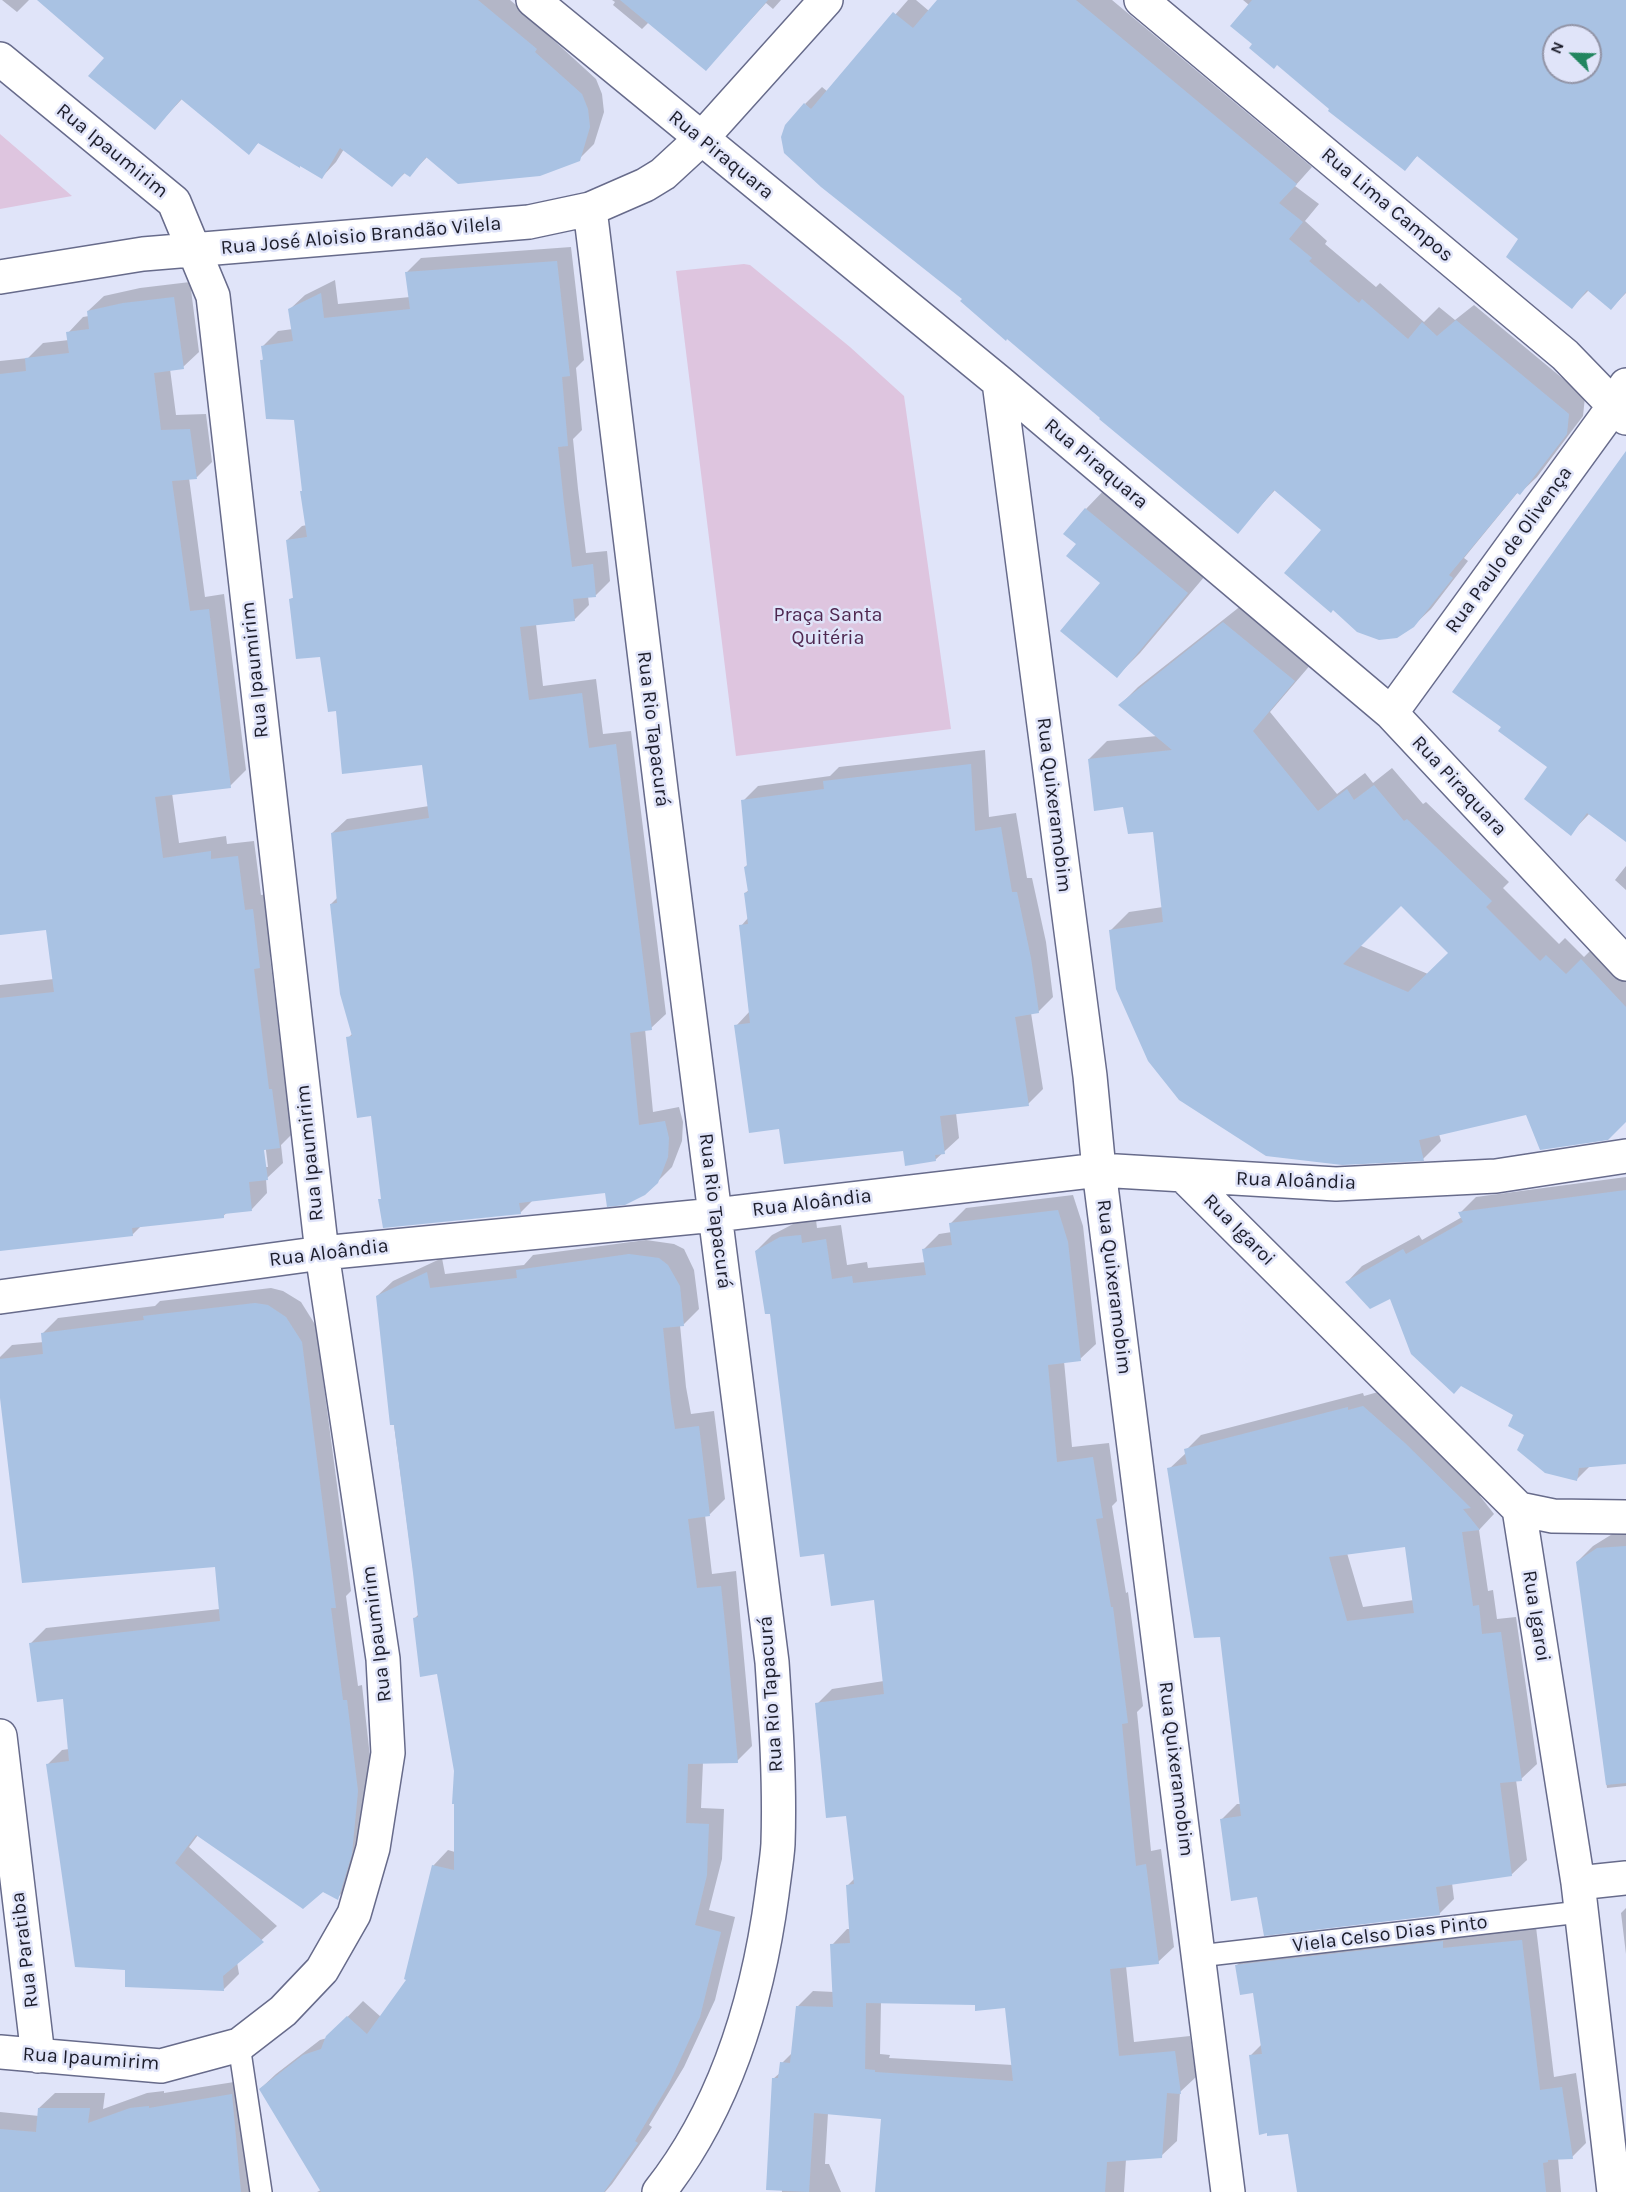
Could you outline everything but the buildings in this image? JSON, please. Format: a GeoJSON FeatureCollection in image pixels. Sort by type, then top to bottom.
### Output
{"type":"FeatureCollection","features":[{"type":"Feature","properties":{"kind":"street","name":"Rua Piraquara"},"geometry":{"type":"LineString","coordinates":[[533,0],[999,382],[1391,713],[1626,964]]}},
{"type":"Feature","properties":{"kind":"street","name":"Rua José Aloisio Brandão Vilela"},"geometry":{"type":"LineString","coordinates":[[0,277],[143,254],[529,222],[590,209],[645,185],[663,174],[701,139],[826,0]]}},
{"type":"Feature","properties":{"kind":"street","name":"Rua Lima Campos"},"geometry":{"type":"LineString","coordinates":[[1141,0],[1622,403]]}},
{"type":"Feature","properties":{"kind":"street","name":"Rua Ipaumirim"},"geometry":{"type":"LineString","coordinates":[[0,59],[174,202],[213,296],[322,1253],[383,1659],[388,1753],[373,1848],[354,1914],[322,1970],[283,2011],[239,2045],[161,2066],[0,2052]]}},
{"type":"Feature","properties":{"kind":"street","name":"Rua Rio Tapacurá"},"geometry":{"type":"LineString","coordinates":[[590,209],[772,1662],[778,1759],[778,1845],[766,1936],[747,2014],[716,2100],[678,2168],[659,2192]]}},
{"type":"Feature","properties":{"kind":"street","name":"Rua Quixeramobim"},"geometry":{"type":"LineString","coordinates":[[999,382],[1090,1076],[1099,1170],[1228,2192]]}},
{"type":"Feature","properties":{"kind":"street","name":"Rua Paulo de Olivença"},"geometry":{"type":"LineString","coordinates":[[1391,713],[1622,403]]}},
{"type":"Feature","properties":{"kind":"street","name":"Rua Aloândia"},"geometry":{"type":"LineString","coordinates":[[0,1297],[322,1253],[715,1215],[1099,1170],[1336,1184],[1496,1176],[1626,1156]]}},
{"type":"Feature","properties":{"kind":"street","name":"Rua Igaroi"},"geometry":{"type":"LineString","coordinates":[[1184,1176],[1519,1509],[1579,1898],[1614,2192]]}},
{"type":"Feature","properties":{"kind":"street"},"geometry":{"type":"LineString","coordinates":[[1519,1509],[1553,1516],[1626,1517]]}},
{"type":"Feature","properties":{"kind":"street","name":"Rua Paratiba"},"geometry":{"type":"LineString","coordinates":[[0,1736],[38,2056]]}},
{"type":"Feature","properties":{"kind":"street"},"geometry":{"type":"LineString","coordinates":[[1579,1898],[1626,1878]]}},
{"type":"Feature","properties":{"kind":"lane","name":"Viela Celso Dias Pinto"},"geometry":{"type":"LineString","coordinates":[[1199,1956],[1579,1898]]}},
{"type":"Feature","properties":{"kind":"lane"},"geometry":{"type":"LineString","coordinates":[[239,2045],[261,2192]]}},
{"type":"Feature","properties":{"kind":"green space"},"geometry":{"type":"Polygon","coordinates":[[[0,134],[72,196],[0,209],[0,134]]]}},
{"type":"Feature","properties":{"kind":"green space","name":"Praça Santa Quitéria"},"geometry":{"type":"Polygon","coordinates":[[[750,265],[850,347],[904,396],[951,729],[736,756],[676,271],[750,265]]]}}]}
